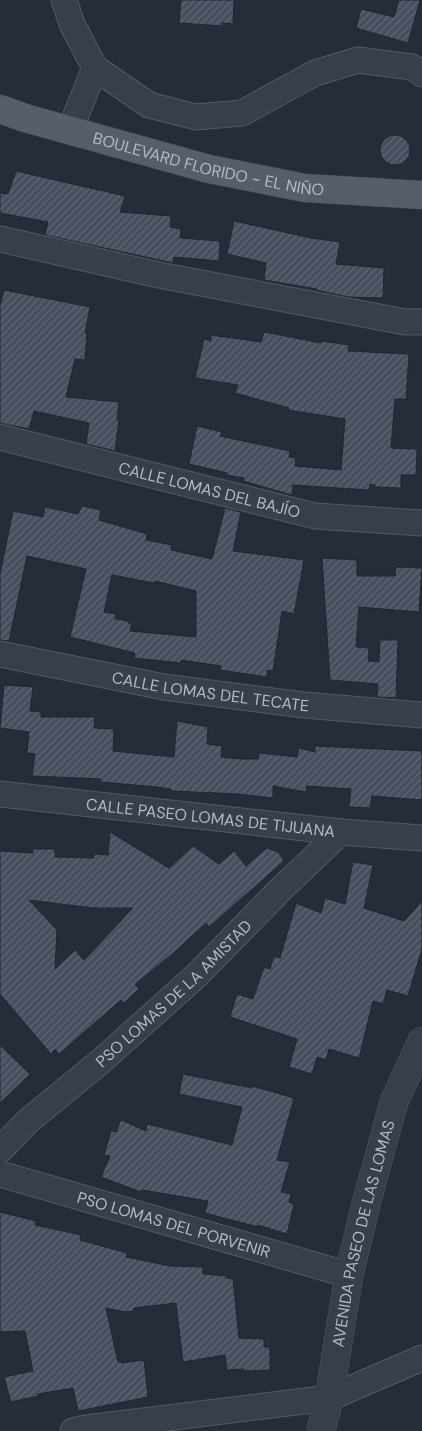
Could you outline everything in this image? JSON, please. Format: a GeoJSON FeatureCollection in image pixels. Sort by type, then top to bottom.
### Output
{"type":"FeatureCollection","features":[{"type":"Feature","properties":{"kind":"main road","name":"BOULEVARD FLORIDO - EL NIÑO"},"geometry":{"type":"LineString","coordinates":[[0,109],[25,118],[210,169],[305,188],[422,195]]}},
{"type":"Feature","properties":{"kind":"street"},"geometry":{"type":"LineString","coordinates":[[64,0],[72,24],[95,68],[148,105],[196,117],[242,113],[315,73],[358,60],[412,67],[422,74]]}},
{"type":"Feature","properties":{"kind":"street"},"geometry":{"type":"LineString","coordinates":[[70,130],[95,68]]}},
{"type":"Feature","properties":{"kind":"street"},"geometry":{"type":"LineString","coordinates":[[0,239],[160,275],[405,322],[422,322]]}},
{"type":"Feature","properties":{"kind":"street","name":"CALLE LOMAS DEL BAJÍO"},"geometry":{"type":"LineString","coordinates":[[0,437],[315,516],[422,523]]}},
{"type":"Feature","properties":{"kind":"street","name":"CALLE LOMAS DEL TECATE"},"geometry":{"type":"LineString","coordinates":[[0,654],[164,688],[304,705],[422,715]]}},
{"type":"Feature","properties":{"kind":"street","name":"CALLE PASEO LOMAS DE TIJUANA"},"geometry":{"type":"LineString","coordinates":[[0,794],[341,832],[422,838]]}},
{"type":"Feature","properties":{"kind":"street","name":"PSO LOMAS DE LA AMISTAD"},"geometry":{"type":"LineString","coordinates":[[0,1150],[28,1121],[100,1062],[197,975],[341,832]]}},
{"type":"Feature","properties":{"kind":"street","name":"AVENIDA PASEO DE LAS LOMAS"},"geometry":{"type":"LineString","coordinates":[[321,1431],[329,1398],[350,1275],[366,1204],[394,1102],[422,1041]]}},
{"type":"Feature","properties":{"kind":"street","name":"PSO LOMAS DEL PORVENIR"},"geometry":{"type":"LineString","coordinates":[[0,1174],[350,1275]]}},
{"type":"Feature","properties":{"kind":"street"},"geometry":{"type":"LineString","coordinates":[[73,1431],[329,1398],[422,1358]]}},
{"type":"Feature","properties":{"kind":"building"},"geometry":{"type":"Polygon","coordinates":[[[181,0],[234,0],[233,24],[222,23],[222,26],[179,23],[181,0]]]}},
{"type":"Feature","properties":{"kind":"building"},"geometry":{"type":"Polygon","coordinates":[[[399,0],[420,0],[408,43],[356,28],[361,9],[394,17],[399,0]]]}},
{"type":"Feature","properties":{"kind":"building"},"geometry":{"type":"Polygon","coordinates":[[[395,135],[406,139],[410,150],[406,161],[395,165],[384,161],[380,150],[384,139],[395,135]]]}},
{"type":"Feature","properties":{"kind":"building"},"geometry":{"type":"Polygon","coordinates":[[[16,171],[125,196],[120,212],[171,216],[170,227],[181,229],[180,238],[220,241],[219,261],[174,257],[173,263],[45,235],[48,222],[0,213],[0,193],[8,194],[16,171]]]}},
{"type":"Feature","properties":{"kind":"building"},"geometry":{"type":"Polygon","coordinates":[[[234,221],[311,238],[340,242],[336,264],[384,268],[383,298],[348,297],[317,289],[264,280],[266,263],[227,254],[234,221]]]}},
{"type":"Feature","properties":{"kind":"building"},"geometry":{"type":"Polygon","coordinates":[[[4,290],[90,307],[85,333],[87,333],[85,360],[75,359],[66,397],[119,402],[115,451],[86,444],[89,423],[34,411],[29,429],[0,423],[0,305],[4,290]]]}},
{"type":"Feature","properties":{"kind":"building"},"geometry":{"type":"Polygon","coordinates":[[[264,332],[321,343],[321,341],[349,345],[348,351],[409,354],[406,399],[395,399],[391,448],[417,449],[416,475],[401,475],[401,488],[375,487],[375,485],[370,484],[369,490],[293,485],[292,495],[243,481],[244,478],[189,464],[197,426],[222,432],[220,436],[290,451],[289,457],[296,458],[295,466],[341,470],[345,419],[288,410],[289,408],[235,393],[238,385],[195,378],[204,339],[211,341],[211,335],[261,342],[264,332]]]}},
{"type":"Feature","properties":{"kind":"building"},"geometry":{"type":"Polygon","coordinates":[[[82,506],[101,510],[99,520],[147,534],[146,540],[172,545],[171,550],[212,559],[225,508],[241,512],[233,551],[304,560],[294,614],[282,611],[273,671],[267,670],[267,677],[220,670],[221,666],[181,660],[181,663],[134,658],[135,653],[70,637],[86,569],[27,556],[9,641],[0,640],[0,574],[13,511],[43,517],[45,507],[78,514],[82,506]],[[112,575],[104,612],[116,614],[115,619],[132,623],[130,631],[196,637],[196,591],[155,581],[154,583],[112,575]]]}},
{"type":"Feature","properties":{"kind":"building"},"geometry":{"type":"Polygon","coordinates":[[[322,558],[357,560],[357,576],[395,576],[396,567],[422,568],[419,612],[359,607],[356,647],[369,648],[368,661],[379,662],[380,640],[398,640],[396,698],[377,697],[378,684],[330,680],[322,558]]]}},
{"type":"Feature","properties":{"kind":"building"},"geometry":{"type":"Polygon","coordinates":[[[4,685],[33,687],[30,711],[41,712],[41,717],[95,717],[94,728],[114,729],[113,751],[174,757],[177,721],[208,727],[207,744],[222,746],[221,757],[258,759],[259,753],[297,757],[299,748],[315,752],[315,746],[422,751],[422,800],[372,796],[370,808],[349,807],[351,789],[307,786],[306,792],[273,786],[273,798],[238,794],[171,791],[171,789],[157,787],[101,782],[101,779],[32,776],[35,754],[27,753],[29,732],[0,728],[4,685]]]}},
{"type":"Feature","properties":{"kind":"building"},"geometry":{"type":"Polygon","coordinates":[[[110,832],[169,868],[193,846],[219,864],[234,851],[246,866],[267,848],[278,852],[284,861],[209,927],[206,923],[170,956],[135,984],[139,989],[124,1003],[121,1000],[59,1054],[55,1049],[51,1054],[0,994],[0,851],[33,853],[33,849],[55,849],[55,857],[94,858],[94,854],[108,855],[110,832]],[[29,900],[57,930],[55,969],[75,950],[84,960],[133,908],[93,908],[29,900]]]}},
{"type":"Feature","properties":{"kind":"building"},"geometry":{"type":"Polygon","coordinates":[[[353,862],[373,865],[364,908],[404,921],[422,901],[422,949],[408,996],[387,990],[383,1004],[373,1001],[359,1058],[329,1049],[326,1060],[317,1057],[312,1074],[289,1067],[297,1039],[230,1017],[237,994],[253,999],[264,967],[270,969],[274,956],[280,958],[296,903],[321,913],[325,898],[345,904],[353,862]]]}},
{"type":"Feature","properties":{"kind":"building"},"geometry":{"type":"Polygon","coordinates":[[[0,1045],[30,1074],[0,1103],[0,1045]]]}},
{"type":"Feature","properties":{"kind":"building"},"geometry":{"type":"Polygon","coordinates":[[[183,1074],[252,1088],[252,1086],[294,1098],[277,1160],[290,1162],[281,1192],[291,1194],[289,1202],[294,1204],[287,1234],[258,1225],[258,1227],[205,1213],[208,1201],[142,1190],[141,1192],[101,1177],[110,1156],[104,1155],[111,1131],[116,1132],[121,1120],[146,1131],[147,1124],[232,1145],[242,1107],[179,1094],[183,1074]]]}},
{"type":"Feature","properties":{"kind":"building"},"geometry":{"type":"Polygon","coordinates":[[[0,1212],[36,1221],[35,1225],[81,1235],[80,1240],[127,1253],[126,1257],[170,1266],[203,1267],[203,1274],[227,1276],[226,1278],[233,1279],[239,1338],[264,1339],[264,1347],[270,1347],[270,1370],[227,1370],[225,1355],[183,1362],[176,1303],[134,1308],[133,1311],[125,1312],[106,1308],[118,1362],[144,1360],[148,1397],[78,1411],[73,1388],[38,1394],[38,1396],[11,1402],[4,1377],[33,1371],[25,1331],[0,1332],[0,1212]]]}}]}
